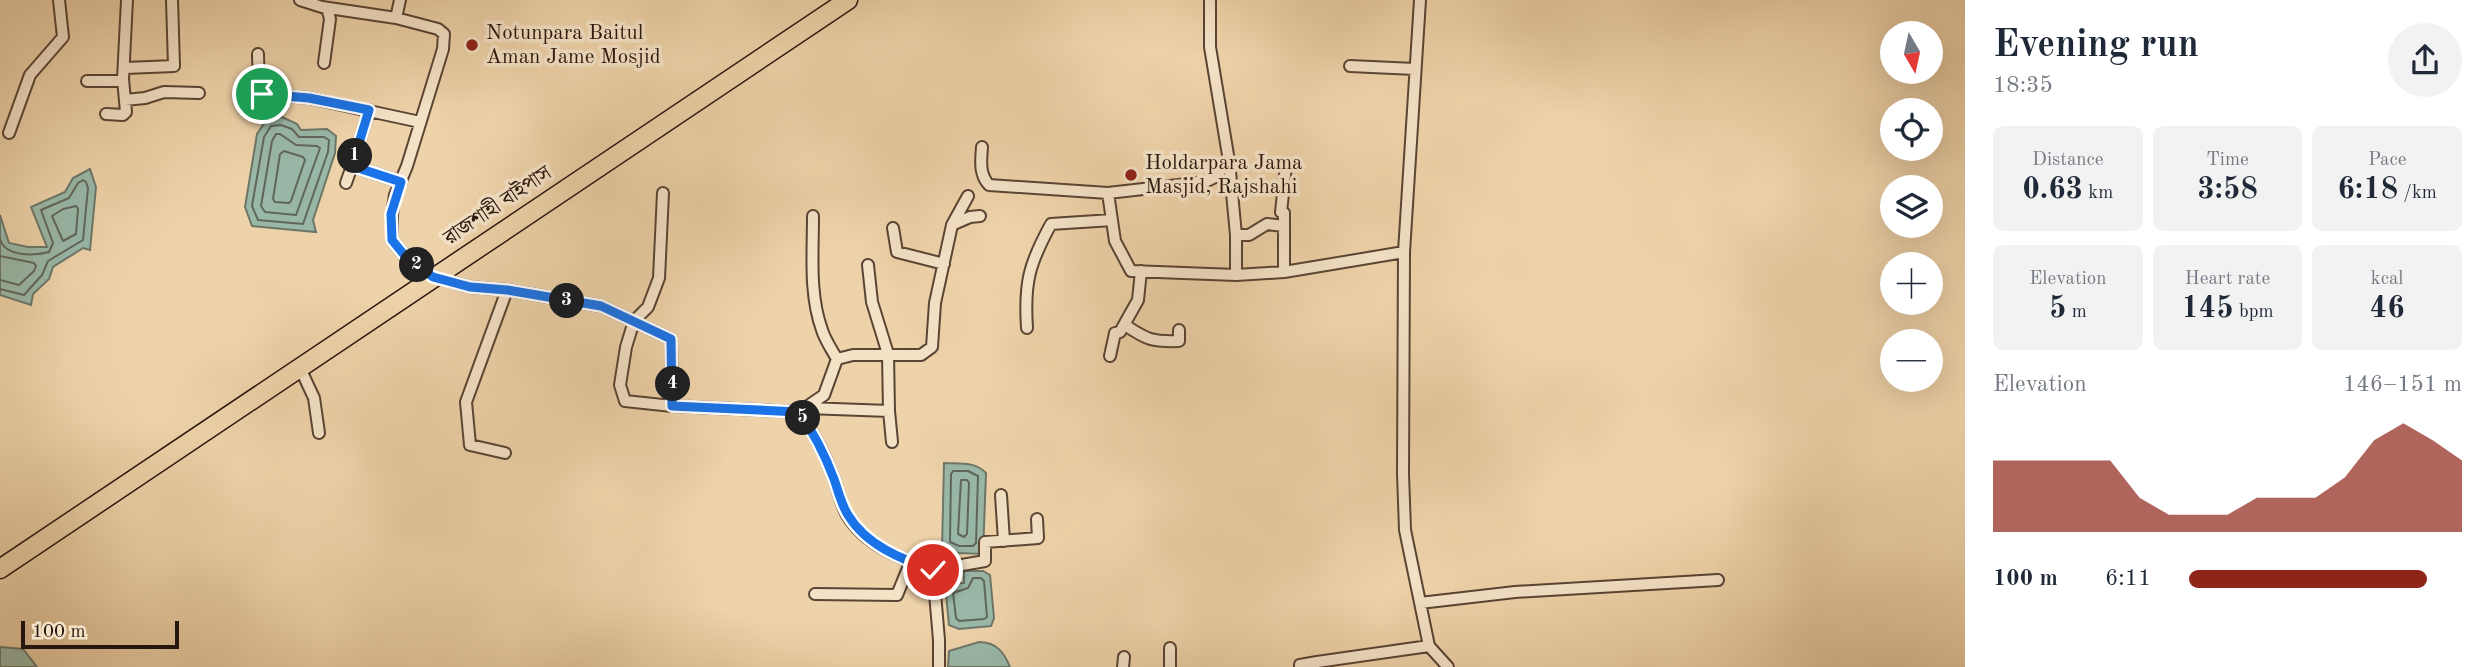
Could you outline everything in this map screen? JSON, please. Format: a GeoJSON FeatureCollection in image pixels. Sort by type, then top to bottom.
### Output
{"type":"FeatureCollection","features":[{"type":"Feature","properties":{"kind":"highway","name":"রাজশাহী বাইপাস"},"geometry":{"type":"LineString","coordinates":[[0,569],[848,0]]}},
{"type":"Feature","properties":{"kind":"street"},"geometry":{"type":"LineString","coordinates":[[9,133],[30,75],[62,37],[59,0]]}},
{"type":"Feature","properties":{"kind":"street"},"geometry":{"type":"LineString","coordinates":[[106,114],[123,115],[127,112],[123,81],[127,0]]}},
{"type":"Feature","properties":{"kind":"street"},"geometry":{"type":"LineString","coordinates":[[125,68],[174,66],[172,0]]}},
{"type":"Feature","properties":{"kind":"street"},"geometry":{"type":"LineString","coordinates":[[300,0],[396,18],[438,29],[444,34],[443,49],[391,214],[392,240],[406,257],[433,277],[470,287],[507,290],[601,306],[671,339],[672,406]]}},
{"type":"Feature","properties":{"kind":"street"},"geometry":{"type":"LineString","coordinates":[[396,18],[400,0]]}},
{"type":"Feature","properties":{"kind":"street"},"geometry":{"type":"LineString","coordinates":[[1210,0],[1210,47],[1229,161],[1236,234],[1236,275]]}},
{"type":"Feature","properties":{"kind":"street"},"geometry":{"type":"LineString","coordinates":[[1420,0],[1404,251],[1405,530],[1429,646],[1448,667]]}},
{"type":"Feature","properties":{"kind":"street"},"geometry":{"type":"LineString","coordinates":[[324,63],[330,19],[329,6]]}},
{"type":"Feature","properties":{"kind":"street"},"geometry":{"type":"LineString","coordinates":[[258,54],[262,94],[309,98],[420,122]]}},
{"type":"Feature","properties":{"kind":"street"},"geometry":{"type":"LineString","coordinates":[[1350,66],[1415,69]]}},
{"type":"Feature","properties":{"kind":"street"},"geometry":{"type":"LineString","coordinates":[[87,81],[123,81]]}},
{"type":"Feature","properties":{"kind":"street"},"geometry":{"type":"LineString","coordinates":[[125,100],[164,92],[199,93]]}},
{"type":"Feature","properties":{"kind":"street"},"geometry":{"type":"LineString","coordinates":[[346,183],[369,110]]}},
{"type":"Feature","properties":{"kind":"street"},"geometry":{"type":"LineString","coordinates":[[982,148],[981,165],[984,179],[989,185],[1108,193],[1205,182],[1215,177],[1229,161]]}},
{"type":"Feature","properties":{"kind":"street"},"geometry":{"type":"LineString","coordinates":[[352,166],[401,182]]}},
{"type":"Feature","properties":{"kind":"street"},"geometry":{"type":"LineString","coordinates":[[1284,272],[1284,213],[1281,212],[1280,205],[1286,166]]}},
{"type":"Feature","properties":{"kind":"street"},"geometry":{"type":"LineString","coordinates":[[663,193],[659,278],[648,307],[634,321],[626,347],[620,385],[625,401],[672,406],[890,411]]}},
{"type":"Feature","properties":{"kind":"street"},"geometry":{"type":"LineString","coordinates":[[1108,193],[1115,241],[1131,271],[1236,275],[1284,272],[1404,251]]}},
{"type":"Feature","properties":{"kind":"street"},"geometry":{"type":"LineString","coordinates":[[837,359],[853,355],[921,355],[932,347],[935,303],[952,225],[968,196]]}},
{"type":"Feature","properties":{"kind":"street"},"geometry":{"type":"LineString","coordinates":[[803,410],[824,395],[837,359],[823,333],[817,313],[813,284],[813,216]]}},
{"type":"Feature","properties":{"kind":"street"},"geometry":{"type":"LineString","coordinates":[[952,225],[962,219],[980,216]]}},
{"type":"Feature","properties":{"kind":"street"},"geometry":{"type":"LineString","coordinates":[[1027,328],[1025,295],[1033,260],[1051,224],[1112,220]]}},
{"type":"Feature","properties":{"kind":"street"},"geometry":{"type":"LineString","coordinates":[[1236,234],[1250,235],[1267,225],[1284,226]]}},
{"type":"Feature","properties":{"kind":"street"},"geometry":{"type":"LineString","coordinates":[[894,228],[897,252],[944,264]]}},
{"type":"Feature","properties":{"kind":"street"},"geometry":{"type":"LineString","coordinates":[[868,265],[873,302],[888,354],[892,442]]}},
{"type":"Feature","properties":{"kind":"street"},"geometry":{"type":"LineString","coordinates":[[1110,356],[1115,333],[1120,332],[1125,325],[1138,300],[1141,271]]}},
{"type":"Feature","properties":{"kind":"street"},"geometry":{"type":"LineString","coordinates":[[505,453],[470,444],[466,402],[507,290]]}},
{"type":"Feature","properties":{"kind":"street"},"geometry":{"type":"LineString","coordinates":[[1125,325],[1156,342],[1179,341],[1179,330]]}},
{"type":"Feature","properties":{"kind":"street"},"geometry":{"type":"LineString","coordinates":[[300,368],[314,398],[318,433]]}},
{"type":"Feature","properties":{"kind":"street"},"geometry":{"type":"LineString","coordinates":[[803,410],[848,515],[864,534],[884,549],[911,562],[933,570],[985,561],[985,542],[1038,538],[1037,519]]}},
{"type":"Feature","properties":{"kind":"street"},"geometry":{"type":"LineString","coordinates":[[1001,495],[1004,541]]}},
{"type":"Feature","properties":{"kind":"street"},"geometry":{"type":"LineString","coordinates":[[816,594],[897,595],[911,562]]}},
{"type":"Feature","properties":{"kind":"street"},"geometry":{"type":"LineString","coordinates":[[933,570],[939,667]]}},
{"type":"Feature","properties":{"kind":"street"},"geometry":{"type":"LineString","coordinates":[[1420,603],[1515,592],[1718,580]]}},
{"type":"Feature","properties":{"kind":"street"},"geometry":{"type":"LineString","coordinates":[[1300,667],[1317,662],[1429,646]]}},
{"type":"Feature","properties":{"kind":"street"},"geometry":{"type":"LineString","coordinates":[[1170,648],[1170,667]]}},
{"type":"Feature","properties":{"kind":"water"},"geometry":{"type":"Polygon","coordinates":[[[282,117],[297,124],[301,130],[327,129],[336,136],[335,153],[313,220],[316,232],[252,226],[245,207],[257,134],[267,119],[282,117]]]}},
{"type":"Feature","properties":{"kind":"water"},"geometry":{"type":"Polygon","coordinates":[[[90,169],[96,187],[90,250],[83,248],[53,267],[49,279],[33,294],[31,305],[0,295],[0,215],[9,243],[47,247],[31,207],[65,192],[73,178],[90,169]]]}},
{"type":"Feature","properties":{"kind":"water"},"geometry":{"type":"Polygon","coordinates":[[[944,463],[972,465],[986,473],[983,554],[942,549],[944,463]]]}},
{"type":"Feature","properties":{"kind":"water"},"geometry":{"type":"Polygon","coordinates":[[[964,571],[983,571],[990,575],[994,618],[991,626],[959,629],[949,625],[945,583],[964,583],[964,571]]]}},
{"type":"Feature","properties":{"kind":"water"},"geometry":{"type":"Polygon","coordinates":[[[979,642],[999,649],[1010,667],[948,667],[949,651],[979,642]]]}},
{"type":"Feature","properties":{"kind":"water"},"geometry":{"type":"Polygon","coordinates":[[[0,647],[23,649],[37,667],[0,667],[0,647]]]}},
{"type":"Feature","properties":{"kind":"place","name":"Notunpara Baitul Aman Jame Mosjid"},"geometry":{"type":"Point","coordinates":[472,45]}},
{"type":"Feature","properties":{"kind":"place","name":"Holdarpara Jama Masjid, Rajshahi"},"geometry":{"type":"Point","coordinates":[1131,175]}},
{"type":"Feature","properties":{"kind":"route"},"geometry":{"type":"LineString","coordinates":[[262,94],[309,98],[369,110],[352,166],[401,182],[391,214],[392,240],[406,257],[433,277],[470,287],[507,290],[601,306],[671,339],[674,388],[672,406],[799,412],[814,433],[848,515],[864,534],[902,560],[933,570]]}}]}
